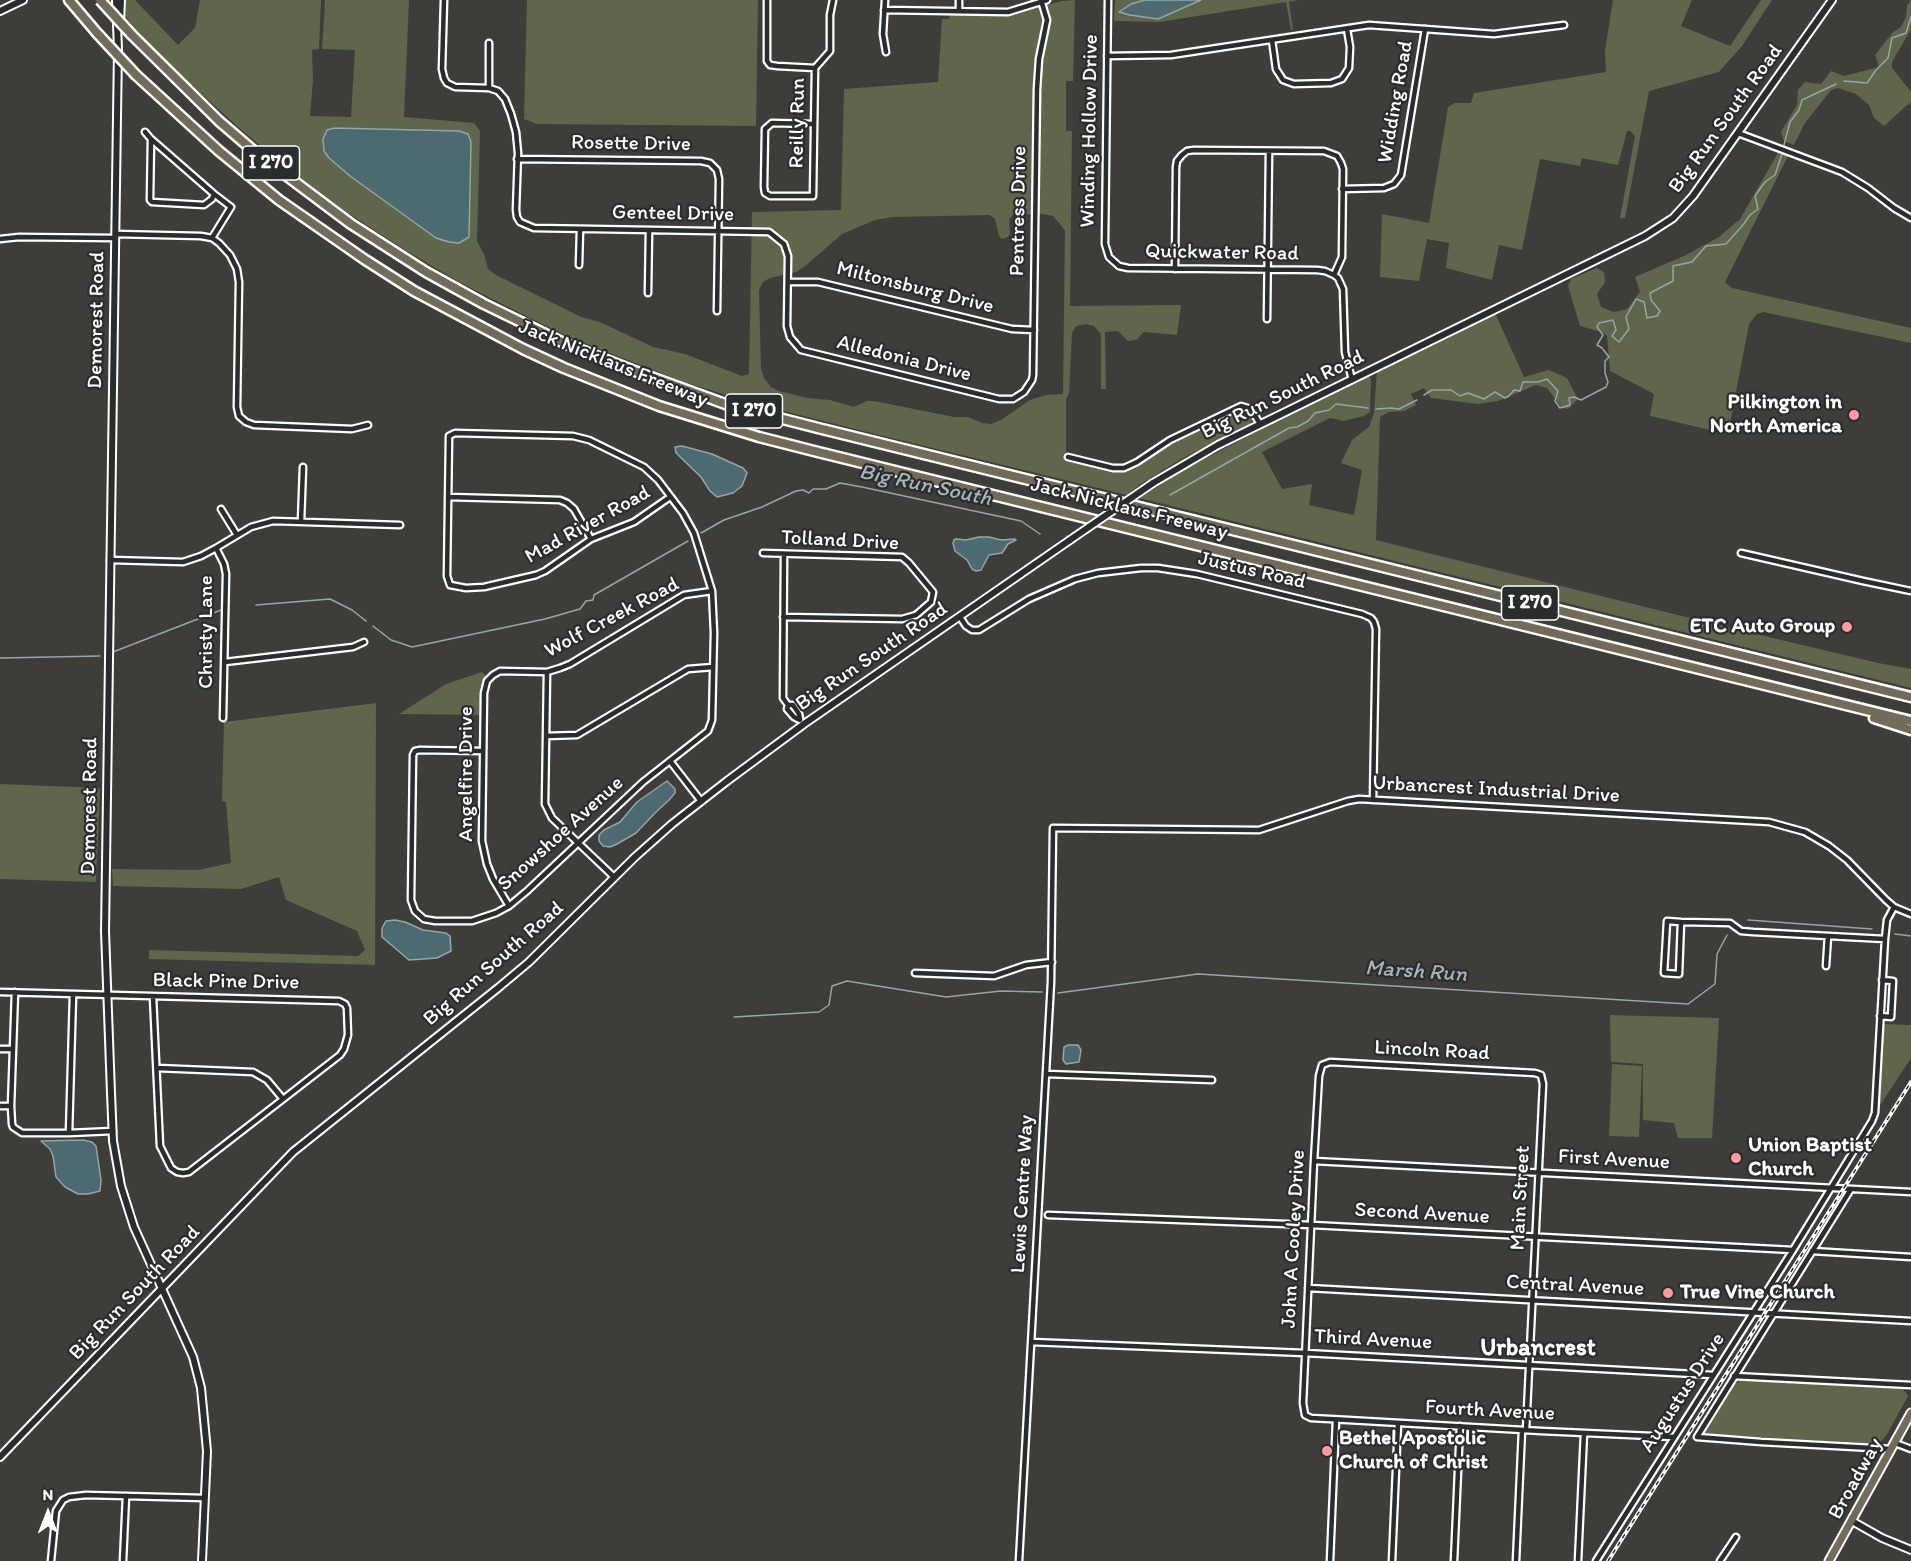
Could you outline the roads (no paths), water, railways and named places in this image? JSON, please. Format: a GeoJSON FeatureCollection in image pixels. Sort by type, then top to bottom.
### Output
{"type":"FeatureCollection","features":[{"type":"Feature","properties":{"kind":"highway","name":"Jack Nicklaus Freeway"},"geometry":{"type":"LineString","coordinates":[[69,0],[136,75],[219,151],[271,194],[364,259],[414,291],[523,349],[659,406],[818,452],[1911,721]]}},
{"type":"Feature","properties":{"kind":"highway","name":"Jack Nicklaus Freeway"},"geometry":{"type":"LineString","coordinates":[[100,0],[219,121],[255,152],[351,224],[426,272],[484,304],[566,344],[643,375],[728,405],[818,428],[1911,697]]}},
{"type":"Feature","properties":{"kind":"highway"},"geometry":{"type":"LineString","coordinates":[[1802,695],[1911,730]]}},
{"type":"Feature","properties":{"kind":"main road","name":"Broadway"},"geometry":{"type":"LineString","coordinates":[[1829,1561],[1911,1413]]}},
{"type":"Feature","properties":{"kind":"street"},"geometry":{"type":"LineString","coordinates":[[0,11],[23,0]]}},
{"type":"Feature","properties":{"kind":"street","name":"Demorest Road"},"geometry":{"type":"LineString","coordinates":[[116,0],[118,34]]}},
{"type":"Feature","properties":{"kind":"street","name":"Demorest Road"},"geometry":{"type":"LineString","coordinates":[[121,0],[118,34],[105,923],[106,996],[113,1131],[121,1186],[134,1227],[193,1358],[201,1388],[207,1444],[202,1561]]}},
{"type":"Feature","properties":{"kind":"street"},"geometry":{"type":"LineString","coordinates":[[444,0],[442,69],[444,78],[455,87],[489,88],[498,92],[505,99],[516,132],[518,159]]}},
{"type":"Feature","properties":{"kind":"street"},"geometry":{"type":"LineString","coordinates":[[767,0],[767,61],[770,65],[814,68]]}},
{"type":"Feature","properties":{"kind":"street","name":"Reilly Run"},"geometry":{"type":"LineString","coordinates":[[814,124],[772,123],[765,129],[765,193],[770,196],[813,196],[814,124],[814,68],[830,51],[830,15],[833,0]]}},
{"type":"Feature","properties":{"kind":"street"},"geometry":{"type":"LineString","coordinates":[[885,0],[886,52]]}},
{"type":"Feature","properties":{"kind":"street"},"geometry":{"type":"LineString","coordinates":[[959,0],[959,11]]}},
{"type":"Feature","properties":{"kind":"street"},"geometry":{"type":"LineString","coordinates":[[884,10],[1008,12],[1043,0]]}},
{"type":"Feature","properties":{"kind":"street","name":"Pentress Drive"},"geometry":{"type":"LineString","coordinates":[[999,399],[1013,399],[1024,392],[1032,380],[1038,69],[1047,20],[1043,0]]}},
{"type":"Feature","properties":{"kind":"street","name":"Winding Hollow Drive"},"geometry":{"type":"LineString","coordinates":[[1108,0],[1105,244],[1112,261]]}},
{"type":"Feature","properties":{"kind":"street","name":"Big Run South Road"},"geometry":{"type":"LineString","coordinates":[[0,1457],[300,1146],[529,962],[614,877],[672,824],[802,722],[960,617],[1153,483],[1201,454],[1645,236],[1673,218],[1694,196],[1832,0]]}},
{"type":"Feature","properties":{"kind":"street"},"geometry":{"type":"LineString","coordinates":[[1107,56],[1171,55],[1380,25],[1494,34],[1564,25]]}},
{"type":"Feature","properties":{"kind":"street"},"geometry":{"type":"LineString","coordinates":[[1272,40],[1278,72],[1286,82],[1294,84],[1331,83],[1339,81],[1349,68],[1347,29]]}},
{"type":"Feature","properties":{"kind":"street","name":"Widding Road"},"geometry":{"type":"LineString","coordinates":[[1342,189],[1384,188],[1397,180],[1402,169],[1425,29]]}},
{"type":"Feature","properties":{"kind":"street"},"geometry":{"type":"LineString","coordinates":[[489,43],[489,88]]}},
{"type":"Feature","properties":{"kind":"street"},"geometry":{"type":"LineString","coordinates":[[145,132],[151,140],[231,207],[212,238]]}},
{"type":"Feature","properties":{"kind":"street"},"geometry":{"type":"LineString","coordinates":[[1738,133],[1842,172],[1911,218]]}},
{"type":"Feature","properties":{"kind":"street"},"geometry":{"type":"LineString","coordinates":[[151,140],[150,200],[152,202],[204,205],[212,199],[214,194]]}},
{"type":"Feature","properties":{"kind":"street"},"geometry":{"type":"LineString","coordinates":[[1175,269],[1176,167],[1177,160],[1187,151],[1324,151],[1337,156],[1343,170],[1342,257],[1334,275],[1343,289],[1345,352],[1352,380]]}},
{"type":"Feature","properties":{"kind":"street"},"geometry":{"type":"LineString","coordinates":[[1267,319],[1269,151]]}},
{"type":"Feature","properties":{"kind":"street","name":"Genteel Drive"},"geometry":{"type":"LineString","coordinates":[[518,159],[517,217],[520,222],[534,228],[764,231],[780,239],[788,256],[787,326],[790,338],[801,350]]}},
{"type":"Feature","properties":{"kind":"street","name":"Rosette Drive"},"geometry":{"type":"LineString","coordinates":[[518,159],[701,161],[710,164],[718,174],[717,311]]}},
{"type":"Feature","properties":{"kind":"street"},"geometry":{"type":"LineString","coordinates":[[579,265],[580,229]]}},
{"type":"Feature","properties":{"kind":"street"},"geometry":{"type":"LineString","coordinates":[[648,293],[649,230]]}},
{"type":"Feature","properties":{"kind":"street"},"geometry":{"type":"LineString","coordinates":[[0,239],[115,236],[212,238],[230,255],[237,269],[239,282],[237,407],[240,416],[246,422],[254,425],[352,429],[368,424]]}},
{"type":"Feature","properties":{"kind":"street","name":"Quickwater Road"},"geometry":{"type":"LineString","coordinates":[[1112,261],[1123,267],[1317,270],[1334,275]]}},
{"type":"Feature","properties":{"kind":"street","name":"Miltonsburg Drive"},"geometry":{"type":"LineString","coordinates":[[788,282],[818,282],[1012,329],[1034,330]]}},
{"type":"Feature","properties":{"kind":"street","name":"Alledonia Drive"},"geometry":{"type":"LineString","coordinates":[[801,350],[999,399]]}},
{"type":"Feature","properties":{"kind":"street"},"geometry":{"type":"LineString","coordinates":[[1068,457],[1113,468],[1124,468],[1170,440],[1241,406],[1251,409],[1260,424]]}},
{"type":"Feature","properties":{"kind":"street"},"geometry":{"type":"LineString","coordinates":[[546,736],[577,735],[688,669],[713,667],[712,591],[694,533],[658,480],[644,467],[581,437],[454,433],[448,436],[448,496],[567,502],[574,509],[591,539]]}},
{"type":"Feature","properties":{"kind":"street"},"geometry":{"type":"LineString","coordinates":[[301,521],[303,467]]}},
{"type":"Feature","properties":{"kind":"street","name":"Mad River Road"},"geometry":{"type":"LineString","coordinates":[[448,496],[447,576],[450,585],[465,588],[484,587],[536,575],[591,539],[634,522],[670,497]]}},
{"type":"Feature","properties":{"kind":"street"},"geometry":{"type":"LineString","coordinates":[[221,509],[237,535]]}},
{"type":"Feature","properties":{"kind":"street"},"geometry":{"type":"LineString","coordinates":[[110,560],[183,562],[201,556],[265,522],[400,525]]}},
{"type":"Feature","properties":{"kind":"street","name":"Christy Lane"},"geometry":{"type":"LineString","coordinates":[[216,548],[226,574],[223,718]]}},
{"type":"Feature","properties":{"kind":"street","name":"Tolland Drive"},"geometry":{"type":"LineString","coordinates":[[763,553],[902,557],[932,590],[933,595],[931,602],[916,615],[902,619],[783,616]]}},
{"type":"Feature","properties":{"kind":"street"},"geometry":{"type":"LineString","coordinates":[[1741,553],[1911,591]]}},
{"type":"Feature","properties":{"kind":"street"},"geometry":{"type":"LineString","coordinates":[[784,554],[783,698],[788,705],[787,709],[802,722]]}},
{"type":"Feature","properties":{"kind":"street","name":"Justus Road"},"geometry":{"type":"LineString","coordinates":[[960,617],[966,626],[972,630],[979,630],[1029,599],[1066,583],[1098,573],[1141,568],[1158,568],[1197,574],[1362,614],[1371,618],[1376,629],[1373,800]]}},
{"type":"Feature","properties":{"kind":"street","name":"Wolf Creek Road"},"geometry":{"type":"LineString","coordinates":[[493,675],[500,671],[548,672],[570,664],[684,595],[712,591]]}},
{"type":"Feature","properties":{"kind":"street"},"geometry":{"type":"LineString","coordinates":[[225,662],[353,647],[364,642]]}},
{"type":"Feature","properties":{"kind":"street","name":"Snowshoe Avenue"},"geometry":{"type":"LineString","coordinates":[[483,751],[428,749],[415,751],[412,760],[411,900],[415,911],[431,921],[461,922],[488,916],[509,906],[643,782],[706,734],[711,723],[713,667]]}},
{"type":"Feature","properties":{"kind":"street"},"geometry":{"type":"LineString","coordinates":[[548,672],[545,804],[552,818],[614,877]]}},
{"type":"Feature","properties":{"kind":"street","name":"Angelfire Drive"},"geometry":{"type":"LineString","coordinates":[[493,675],[484,688],[482,841],[493,879],[509,906]]}},
{"type":"Feature","properties":{"kind":"street"},"geometry":{"type":"LineString","coordinates":[[670,760],[701,801]]}},
{"type":"Feature","properties":{"kind":"street","name":"Urbancrest Industrial Drive"},"geometry":{"type":"LineString","coordinates":[[1053,828],[1259,830],[1348,801],[1373,800],[1775,823],[1805,832],[1829,846],[1847,860],[1874,890],[1894,907],[1911,914]]}},
{"type":"Feature","properties":{"kind":"street","name":"Lewis Centre Way"},"geometry":{"type":"LineString","coordinates":[[1019,1561],[1052,962],[1053,828]]}},
{"type":"Feature","properties":{"kind":"street","name":"Augustus Drive"},"geometry":{"type":"LineString","coordinates":[[1596,1561],[1872,1121],[1875,1113],[1885,939],[1887,920],[1894,907]]}},
{"type":"Feature","properties":{"kind":"street"},"geometry":{"type":"LineString","coordinates":[[1681,922],[1679,974],[1664,973],[1667,921],[1730,923],[1741,931],[1753,932],[1885,939]]}},
{"type":"Feature","properties":{"kind":"street"},"geometry":{"type":"LineString","coordinates":[[1826,966],[1828,936]]}},
{"type":"Feature","properties":{"kind":"street"},"geometry":{"type":"LineString","coordinates":[[915,973],[994,976],[1026,965],[1052,962]]}},
{"type":"Feature","properties":{"kind":"street"},"geometry":{"type":"LineString","coordinates":[[1880,1016],[1891,1017],[1893,981],[1882,980]]}},
{"type":"Feature","properties":{"kind":"street","name":"Black Pine Drive"},"geometry":{"type":"LineString","coordinates":[[0,992],[339,1001],[345,1004],[349,1014],[349,1026],[344,1049],[340,1055],[283,1099]]}},
{"type":"Feature","properties":{"kind":"street"},"geometry":{"type":"LineString","coordinates":[[15,992],[12,1124],[17,1131],[22,1132],[113,1131]]}},
{"type":"Feature","properties":{"kind":"street"},"geometry":{"type":"LineString","coordinates":[[69,1133],[73,995]]}},
{"type":"Feature","properties":{"kind":"street"},"geometry":{"type":"LineString","coordinates":[[153,997],[160,1146],[166,1160],[177,1172],[189,1172],[283,1099],[267,1080],[253,1072],[157,1068]]}},
{"type":"Feature","properties":{"kind":"street"},"geometry":{"type":"LineString","coordinates":[[0,1049],[13,1049]]}},
{"type":"Feature","properties":{"kind":"street","name":"Lincoln Road"},"geometry":{"type":"LineString","coordinates":[[1322,1065],[1330,1062],[1541,1075]]}},
{"type":"Feature","properties":{"kind":"street","name":"John A Cooley Drive"},"geometry":{"type":"LineString","coordinates":[[1305,1415],[1303,1403],[1318,1076],[1322,1065]]}},
{"type":"Feature","properties":{"kind":"street"},"geometry":{"type":"LineString","coordinates":[[1046,1074],[1212,1080]]}},
{"type":"Feature","properties":{"kind":"street","name":"Main Street"},"geometry":{"type":"LineString","coordinates":[[1516,1561],[1530,1365],[1543,1084],[1541,1075]]}},
{"type":"Feature","properties":{"kind":"street"},"geometry":{"type":"LineString","coordinates":[[0,1106],[12,1106]]}},
{"type":"Feature","properties":{"kind":"street","name":"First Avenue"},"geometry":{"type":"LineString","coordinates":[[1314,1161],[1911,1192]]}},
{"type":"Feature","properties":{"kind":"street"},"geometry":{"type":"LineString","coordinates":[[1851,1189],[1697,1437],[1761,1442],[1893,1446],[1911,1449]]}},
{"type":"Feature","properties":{"kind":"street","name":"Second Avenue"},"geometry":{"type":"LineString","coordinates":[[1048,1215],[1311,1225],[1793,1250]]}},
{"type":"Feature","properties":{"kind":"street"},"geometry":{"type":"LineString","coordinates":[[1812,1251],[1911,1257]]}},
{"type":"Feature","properties":{"kind":"street","name":"Central Avenue"},"geometry":{"type":"LineString","coordinates":[[1308,1288],[1911,1322]]}},
{"type":"Feature","properties":{"kind":"street","name":"Third Avenue"},"geometry":{"type":"LineString","coordinates":[[1031,1342],[1305,1353],[1713,1375]]}},
{"type":"Feature","properties":{"kind":"street"},"geometry":{"type":"LineString","coordinates":[[1734,1376],[1911,1385]]}},
{"type":"Feature","properties":{"kind":"street","name":"Fourth Avenue"},"geometry":{"type":"LineString","coordinates":[[1305,1415],[1311,1418],[1336,1420],[1674,1437]]}},
{"type":"Feature","properties":{"kind":"street"},"geometry":{"type":"LineString","coordinates":[[1329,1561],[1336,1420]]}},
{"type":"Feature","properties":{"kind":"street"},"geometry":{"type":"LineString","coordinates":[[1392,1561],[1398,1423]]}},
{"type":"Feature","properties":{"kind":"street"},"geometry":{"type":"LineString","coordinates":[[1454,1561],[1460,1426]]}},
{"type":"Feature","properties":{"kind":"street"},"geometry":{"type":"LineString","coordinates":[[1578,1561],[1584,1433]]}},
{"type":"Feature","properties":{"kind":"street"},"geometry":{"type":"LineString","coordinates":[[51,1561],[54,1516],[63,1500],[74,1496],[204,1498]]}},
{"type":"Feature","properties":{"kind":"street"},"geometry":{"type":"LineString","coordinates":[[123,1561],[126,1496]]}},
{"type":"Feature","properties":{"kind":"street"},"geometry":{"type":"LineString","coordinates":[[1852,1521],[1882,1538],[1911,1550]]}},
{"type":"Feature","properties":{"kind":"street"},"geometry":{"type":"LineString","coordinates":[[1720,1561],[1736,1537]]}},
{"type":"Feature","properties":{"kind":"water"},"geometry":{"type":"Polygon","coordinates":[[[1145,0],[1201,0],[1158,19],[1119,12],[1131,4],[1145,0]]]}},
{"type":"Feature","properties":{"kind":"water"},"geometry":{"type":"Polygon","coordinates":[[[334,128],[459,131],[468,134],[471,142],[469,237],[459,243],[436,238],[350,176],[324,151],[323,139],[327,130],[334,128]]]}},
{"type":"Feature","properties":{"kind":"water"},"geometry":{"type":"Polygon","coordinates":[[[682,446],[712,454],[743,468],[747,473],[742,486],[733,493],[717,497],[701,477],[676,453],[675,447],[682,446]]]}},
{"type":"Feature","properties":{"kind":"water"},"geometry":{"type":"Polygon","coordinates":[[[979,537],[1016,540],[1008,544],[1002,553],[989,555],[981,570],[976,571],[955,551],[953,543],[956,539],[966,540],[979,537]]]}},
{"type":"Feature","properties":{"kind":"water"},"geometry":{"type":"Polygon","coordinates":[[[667,781],[675,789],[675,793],[669,800],[636,833],[610,847],[603,846],[599,841],[599,835],[620,822],[637,802],[667,781]]]}},
{"type":"Feature","properties":{"kind":"water"},"geometry":{"type":"Polygon","coordinates":[[[395,920],[423,930],[446,933],[450,936],[451,951],[437,958],[409,960],[382,937],[382,928],[386,921],[395,920]]]}},
{"type":"Feature","properties":{"kind":"water"},"geometry":{"type":"Polygon","coordinates":[[[1078,1045],[1081,1050],[1079,1062],[1066,1064],[1063,1060],[1064,1047],[1078,1045]]]}},
{"type":"Feature","properties":{"kind":"water"},"geometry":{"type":"Polygon","coordinates":[[[83,1140],[92,1142],[96,1146],[101,1180],[100,1191],[78,1194],[65,1187],[56,1177],[53,1156],[50,1149],[41,1141],[83,1140]]]}},
{"type":"Feature","properties":{"kind":"waterway","name":"Big Run South"},"geometry":{"type":"LineString","coordinates":[[1844,81],[1867,83],[1888,58],[1892,38],[1906,33],[1911,17]]}},
{"type":"Feature","properties":{"kind":"waterway","name":"Big Run South"},"geometry":{"type":"LineString","coordinates":[[1784,145],[1790,122],[1799,110],[1802,100],[1836,84]]}},
{"type":"Feature","properties":{"kind":"waterway","name":"Big Run South"},"geometry":{"type":"LineString","coordinates":[[1424,395],[1432,390],[1451,390],[1460,396],[1468,393],[1484,399],[1495,392],[1505,398],[1514,390],[1520,391],[1523,382],[1538,382],[1547,379],[1558,391],[1555,401],[1560,408],[1570,405],[1569,398],[1574,397],[1581,400],[1606,387],[1608,382],[1605,361],[1609,357],[1597,345],[1603,335],[1597,327],[1599,323],[1613,320],[1616,330],[1612,336],[1619,342],[1629,329],[1626,317],[1636,299],[1644,302],[1647,318],[1657,316],[1660,311],[1651,300],[1650,293],[1673,281],[1673,266],[1692,262],[1706,246],[1726,244],[1750,215],[1758,209],[1755,196],[1765,182],[1775,175],[1782,154]]}},
{"type":"Feature","properties":{"kind":"waterway","name":"Big Run South"},"geometry":{"type":"LineString","coordinates":[[1376,409],[1399,409],[1417,400]]}},
{"type":"Feature","properties":{"kind":"waterway","name":"Big Run South"},"geometry":{"type":"LineString","coordinates":[[1170,495],[1289,428],[1297,427],[1308,421],[1315,413],[1329,410],[1336,404],[1368,408]]}},
{"type":"Feature","properties":{"kind":"waterway","name":"Big Run South"},"geometry":{"type":"LineString","coordinates":[[701,533],[724,520],[762,507],[796,491],[803,490],[809,493],[813,489],[826,489],[840,483],[1021,521],[1040,534]]}},
{"type":"Feature","properties":{"kind":"waterway","name":"Big Run South"},"geometry":{"type":"LineString","coordinates":[[373,626],[391,640],[412,647],[545,619],[580,609],[586,601],[593,600],[594,595],[688,541]]}},
{"type":"Feature","properties":{"kind":"waterway","name":"Big Run South"},"geometry":{"type":"LineString","coordinates":[[256,605],[330,599],[352,610],[366,621]]}},
{"type":"Feature","properties":{"kind":"waterway","name":"Big Run South"},"geometry":{"type":"LineString","coordinates":[[113,652],[221,610]]}},
{"type":"Feature","properties":{"kind":"waterway","name":"Big Run South"},"geometry":{"type":"LineString","coordinates":[[0,658],[100,656]]}},
{"type":"Feature","properties":{"kind":"waterway","name":"Marsh Run"},"geometry":{"type":"LineString","coordinates":[[1748,920],[1872,929]]}},
{"type":"Feature","properties":{"kind":"waterway","name":"Marsh Run"},"geometry":{"type":"LineString","coordinates":[[1895,934],[1911,936]]}},
{"type":"Feature","properties":{"kind":"waterway","name":"Marsh Run"},"geometry":{"type":"LineString","coordinates":[[1058,993],[1198,974],[1688,1004],[1715,984],[1717,954],[1727,935]]}},
{"type":"Feature","properties":{"kind":"waterway","name":"Marsh Run"},"geometry":{"type":"LineString","coordinates":[[734,1017],[819,1012],[829,1005],[832,986],[847,981],[946,997],[1001,991],[1042,992]]}},
{"type":"Feature","properties":{"kind":"railway"},"geometry":{"type":"LineString","coordinates":[[1608,1561],[1911,1082]]}},
{"type":"Feature","properties":{"kind":"place","name":"Pilkington in North America"},"geometry":{"type":"Point","coordinates":[1854,415]}},
{"type":"Feature","properties":{"kind":"place","name":"ETC Auto Group"},"geometry":{"type":"Point","coordinates":[1847,627]}},
{"type":"Feature","properties":{"kind":"place","name":"Union Baptist Church"},"geometry":{"type":"Point","coordinates":[1736,1158]}},
{"type":"Feature","properties":{"kind":"place","name":"True Vine Church"},"geometry":{"type":"Point","coordinates":[1668,1293]}},
{"type":"Feature","properties":{"kind":"place","name":"Bethel Apostolic Church of Christ"},"geometry":{"type":"Point","coordinates":[1327,1451]}},
{"type":"Feature","properties":{"kind":"district","name":"Urbancrest"},"geometry":{"type":"Point","coordinates":[1538,1349]}}]}
